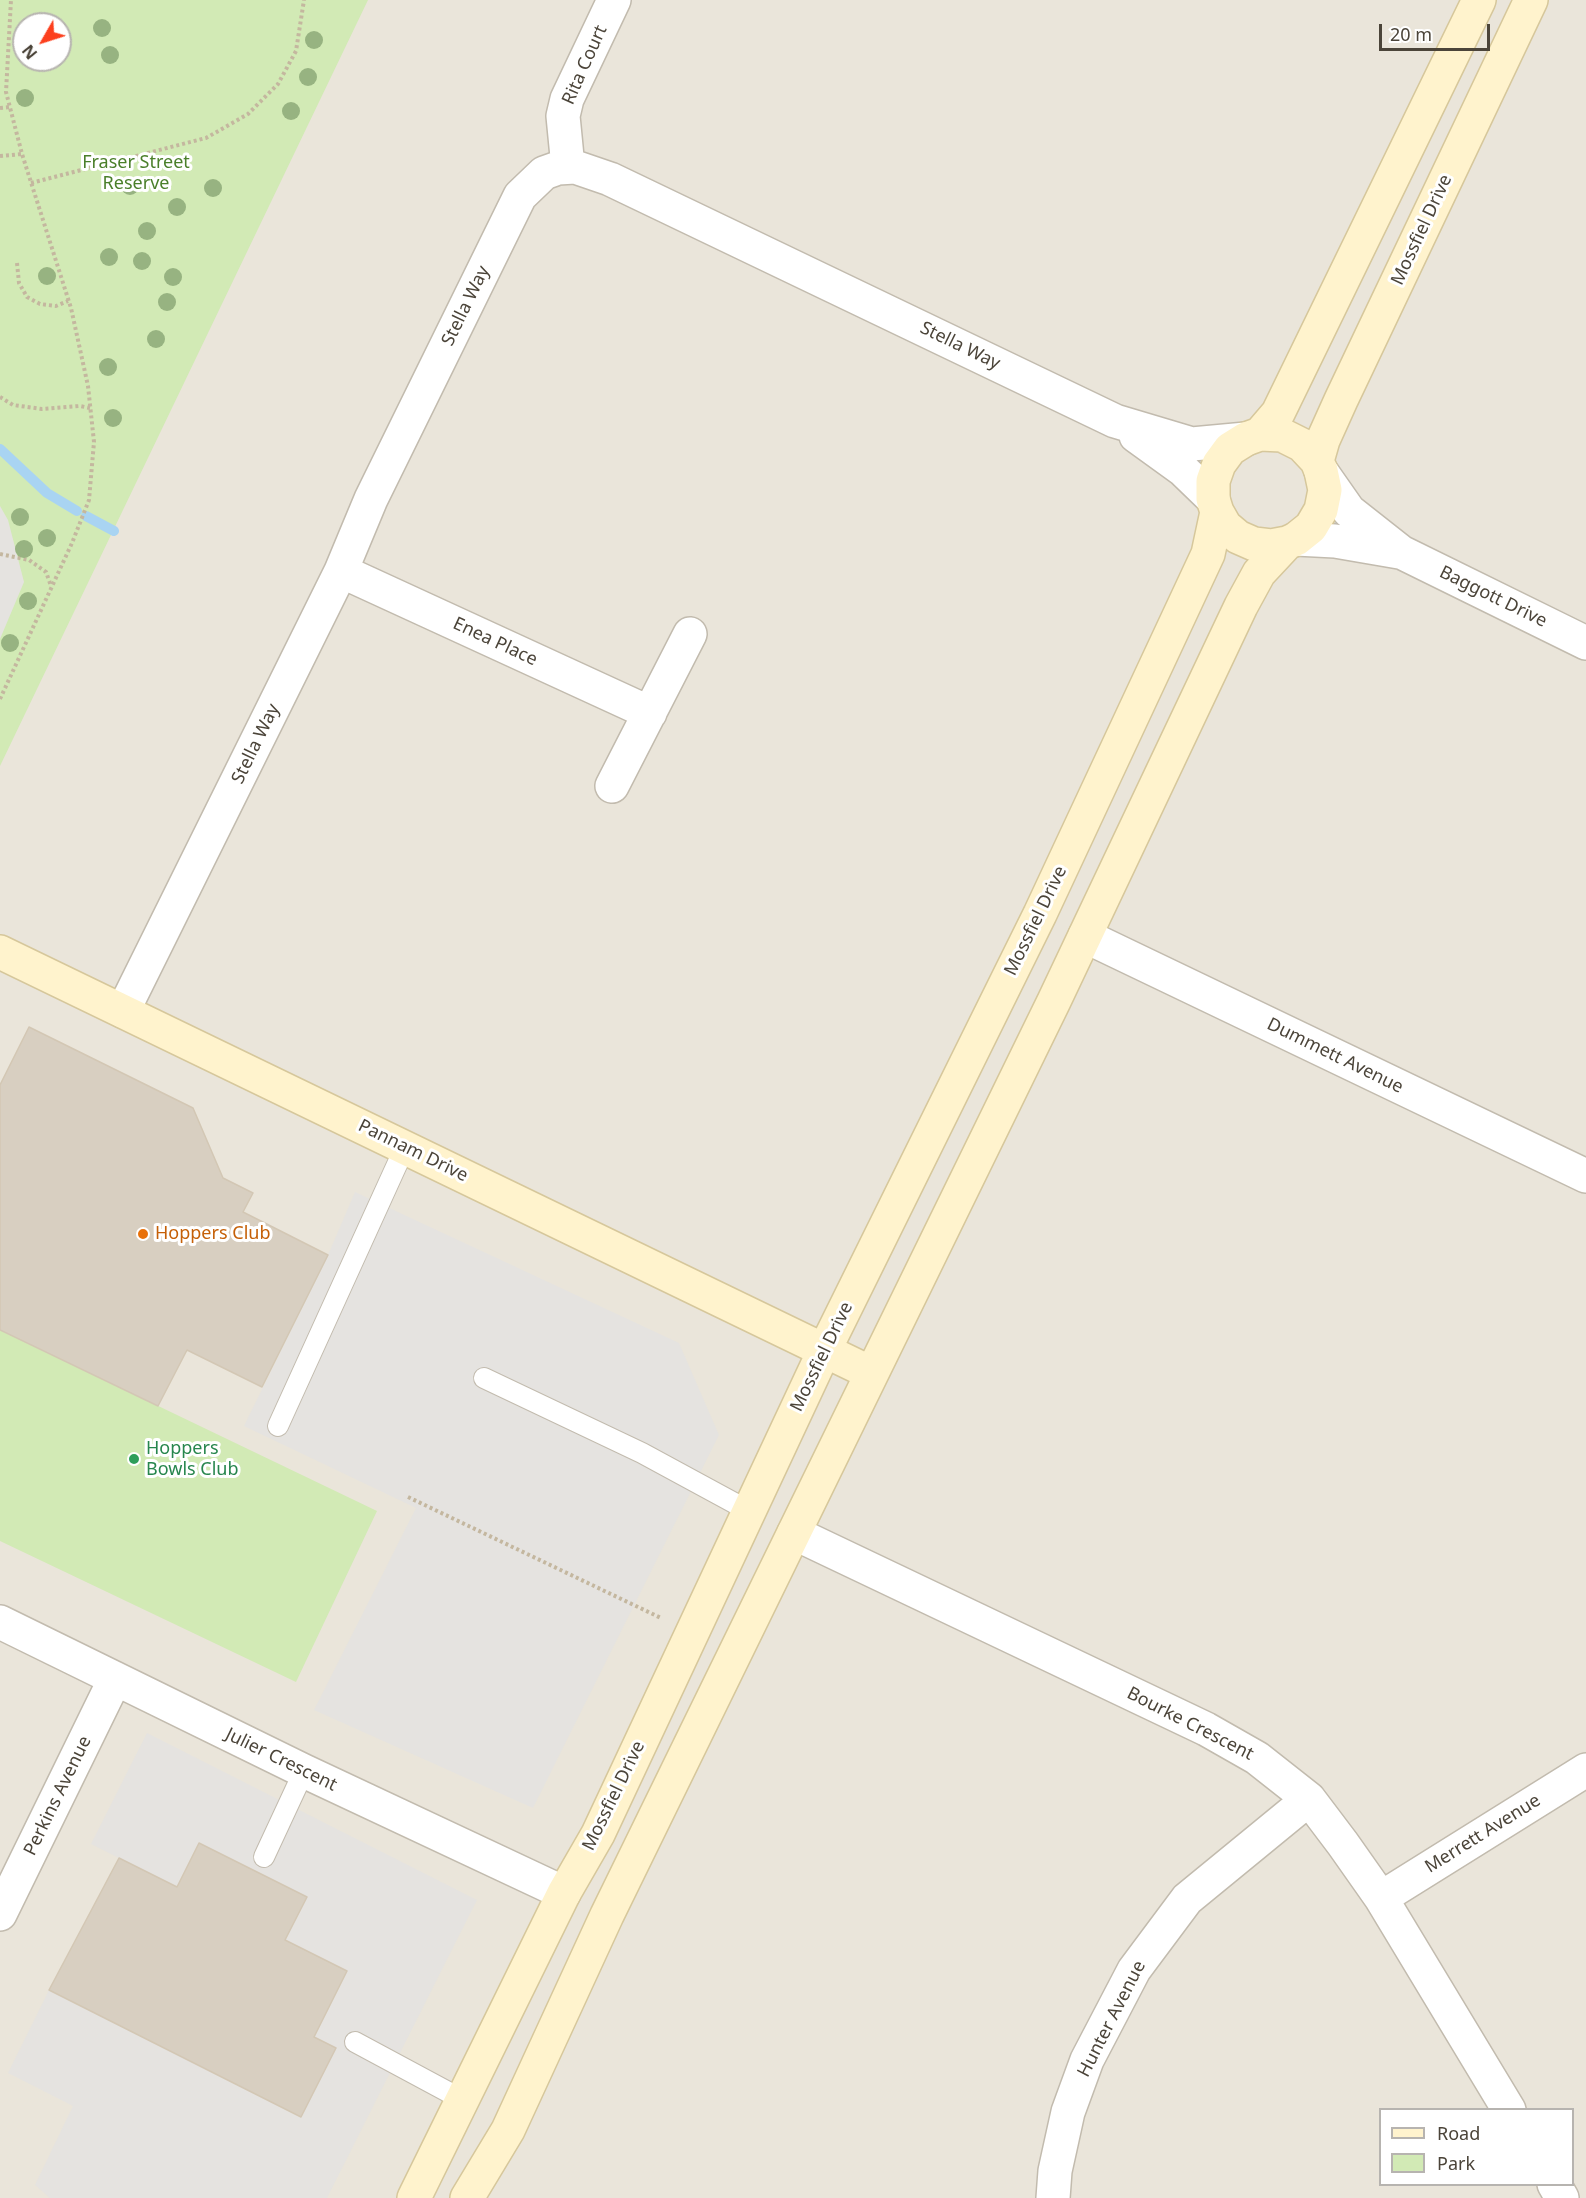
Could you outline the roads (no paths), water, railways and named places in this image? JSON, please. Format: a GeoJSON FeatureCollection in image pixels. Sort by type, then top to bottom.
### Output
{"type":"FeatureCollection","features":[{"type":"Feature","properties":{"kind":"street","name":"Rita Court"},"geometry":{"type":"LineString","coordinates":[[568,167],[563,116],[567,99],[614,0]]}},
{"type":"Feature","properties":{"kind":"street"},"geometry":{"type":"LineString","coordinates":[[1292,541],[1271,546],[1254,544],[1238,537],[1225,526],[1215,505],[1213,481],[1219,464],[1230,449],[1253,437],[1278,413],[1479,0]]}},
{"type":"Feature","properties":{"kind":"street","name":"Mossfiel Drive"},"geometry":{"type":"LineString","coordinates":[[1319,466],[1323,440],[1341,400],[1531,0]]}},
{"type":"Feature","properties":{"kind":"street","name":"Stella Way"},"geometry":{"type":"LineString","coordinates":[[123,1011],[341,572],[371,499],[520,196],[544,173],[568,167],[583,169],[610,179],[1115,421],[1192,444],[1253,437]]}},
{"type":"Feature","properties":{"kind":"street"},"geometry":{"type":"LineString","coordinates":[[1363,237],[1409,259]]}},
{"type":"Feature","properties":{"kind":"street","name":"Stella Way"},"geometry":{"type":"LineString","coordinates":[[1115,421],[1183,470],[1215,505]]}},
{"type":"Feature","properties":{"kind":"street"},"geometry":{"type":"LineString","coordinates":[[467,2198],[508,2130],[607,1915],[1085,936],[1241,606],[1259,573],[1292,541],[1311,527],[1321,510],[1325,490],[1319,466],[1302,445],[1282,435],[1253,437]]}},
{"type":"Feature","properties":{"kind":"street","name":"Baggott Drive"},"geometry":{"type":"LineString","coordinates":[[1319,466],[1349,511],[1401,552],[1586,643]]}},
{"type":"Feature","properties":{"kind":"street","name":"Mossfiel Drive"},"geometry":{"type":"LineString","coordinates":[[414,2198],[564,1893],[598,1834],[825,1349],[1040,914],[1208,554],[1215,505]]}},
{"type":"Feature","properties":{"kind":"street","name":"Baggott Drive"},"geometry":{"type":"LineString","coordinates":[[1292,541],[1335,541],[1401,552]]}},
{"type":"Feature","properties":{"kind":"street","name":"Enea Place"},"geometry":{"type":"LineString","coordinates":[[341,572],[650,713]]}},
{"type":"Feature","properties":{"kind":"street"},"geometry":{"type":"LineString","coordinates":[[612,786],[690,634]]}},
{"type":"Feature","properties":{"kind":"street"},"geometry":{"type":"LineString","coordinates":[[1040,914],[1085,936]]}},
{"type":"Feature","properties":{"kind":"street","name":"Dummett Avenue"},"geometry":{"type":"LineString","coordinates":[[1085,936],[1586,1176]]}},
{"type":"Feature","properties":{"kind":"street","name":"Pannam Drive"},"geometry":{"type":"LineString","coordinates":[[0,952],[871,1373]]}},
{"type":"Feature","properties":{"kind":"street"},"geometry":{"type":"LineString","coordinates":[[749,1511],[794,1533]]}},
{"type":"Feature","properties":{"kind":"street","name":"Bourke Crescent"},"geometry":{"type":"LineString","coordinates":[[794,1533],[1206,1729],[1257,1758],[1309,1800],[1381,1898],[1508,2108]]}},
{"type":"Feature","properties":{"kind":"street","name":"Julier Crescent"},"geometry":{"type":"LineString","coordinates":[[0,1622],[304,1771],[564,1893]]}},
{"type":"Feature","properties":{"kind":"street","name":"Perkins Avenue"},"geometry":{"type":"LineString","coordinates":[[0,1914],[115,1679]]}},
{"type":"Feature","properties":{"kind":"street","name":"Merrett Avenue"},"geometry":{"type":"LineString","coordinates":[[1381,1898],[1586,1770]]}},
{"type":"Feature","properties":{"kind":"street","name":"Hunter Avenue"},"geometry":{"type":"LineString","coordinates":[[1053,2198],[1055,2170],[1068,2112],[1087,2060],[1134,1970],[1187,1899],[1309,1800]]}},
{"type":"Feature","properties":{"kind":"street"},"geometry":{"type":"LineString","coordinates":[[564,1893],[607,1915]]}},
{"type":"Feature","properties":{"kind":"lane"},"geometry":{"type":"LineString","coordinates":[[278,1426],[405,1147]]}},
{"type":"Feature","properties":{"kind":"lane"},"geometry":{"type":"LineString","coordinates":[[484,1378],[642,1453],[749,1511]]}},
{"type":"Feature","properties":{"kind":"lane"},"geometry":{"type":"LineString","coordinates":[[264,1857],[304,1771]]}},
{"type":"Feature","properties":{"kind":"lane"},"geometry":{"type":"LineString","coordinates":[[355,2042],[463,2100]]}},
{"type":"Feature","properties":{"kind":"waterway"},"geometry":{"type":"LineString","coordinates":[[0,449],[47,493],[77,511]]}},
{"type":"Feature","properties":{"kind":"waterway"},"geometry":{"type":"LineString","coordinates":[[86,516],[114,531]]}},
{"type":"Feature","properties":{"kind":"place","name":"Hoppers Club"},"geometry":{"type":"Point","coordinates":[143,1234]}},
{"type":"Feature","properties":{"kind":"place","name":"Hoppers Bowls Club"},"geometry":{"type":"Point","coordinates":[134,1459]}},
{"type":"Feature","properties":{"kind":"park label","name":"Fraser Street Reserve"},"geometry":{"type":"Point","coordinates":[136,174]}}]}
